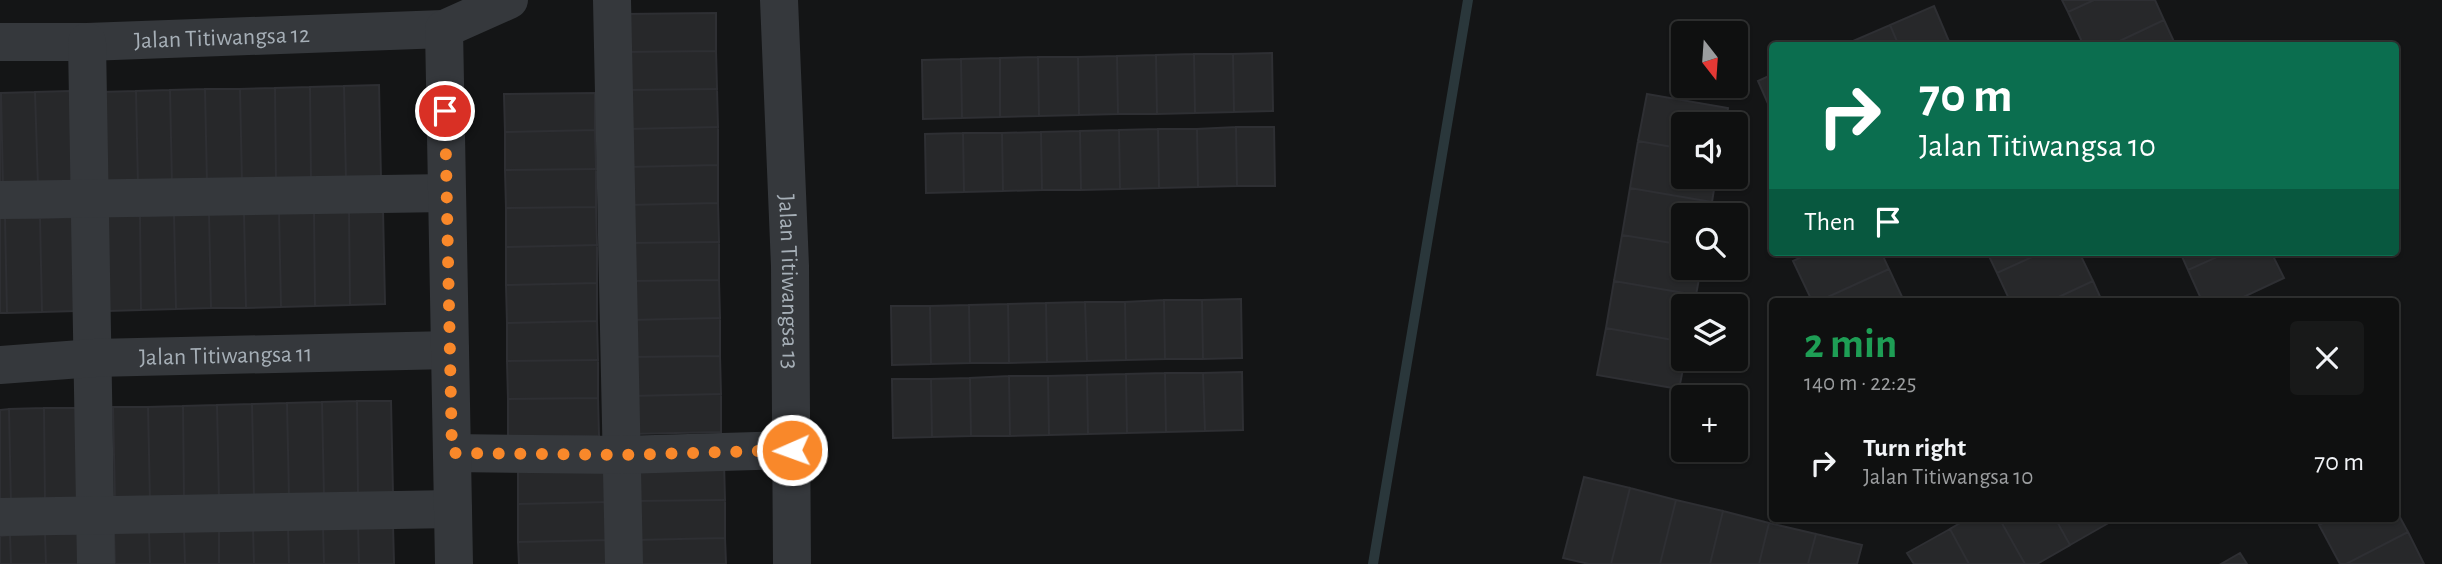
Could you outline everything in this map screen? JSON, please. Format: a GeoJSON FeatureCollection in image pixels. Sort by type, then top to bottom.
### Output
{"type":"FeatureCollection","features":[{"type":"Feature","properties":{"kind":"street"},"geometry":{"type":"LineString","coordinates":[[454,564],[444,29],[509,0]]}},
{"type":"Feature","properties":{"kind":"street"},"geometry":{"type":"LineString","coordinates":[[612,0],[624,564]]}},
{"type":"Feature","properties":{"kind":"street","name":"Jalan Titiwangsa 13"},"geometry":{"type":"LineString","coordinates":[[779,0],[790,266],[792,564]]}},
{"type":"Feature","properties":{"kind":"street","name":"Jalan Titiwangsa 12"},"geometry":{"type":"LineString","coordinates":[[0,42],[87,43],[444,29]]}},
{"type":"Feature","properties":{"kind":"street"},"geometry":{"type":"LineString","coordinates":[[87,43],[96,564]]}},
{"type":"Feature","properties":{"kind":"street"},"geometry":{"type":"LineString","coordinates":[[0,200],[447,193]]}},
{"type":"Feature","properties":{"kind":"street","name":"Jalan Titiwangsa 11"},"geometry":{"type":"LineString","coordinates":[[0,365],[94,358],[450,350]]}},
{"type":"Feature","properties":{"kind":"street"},"geometry":{"type":"LineString","coordinates":[[452,453],[622,455],[792,450]]}},
{"type":"Feature","properties":{"kind":"street"},"geometry":{"type":"LineString","coordinates":[[0,517],[453,509]]}},
{"type":"Feature","properties":{"kind":"building"},"geometry":{"type":"Polygon","coordinates":[[[2062,0],[2094,0],[2068,12],[2062,0]]]}},
{"type":"Feature","properties":{"kind":"building"},"geometry":{"type":"Polygon","coordinates":[[[2094,0],[2155,0],[2164,20],[2117,42],[2082,42],[2068,12],[2094,0]]]}},
{"type":"Feature","properties":{"kind":"building"},"geometry":{"type":"Polygon","coordinates":[[[1934,6],[1949,42],[1897,42],[1890,25],[1934,6]]]}},
{"type":"Feature","properties":{"kind":"building"},"geometry":{"type":"Polygon","coordinates":[[[716,13],[716,51],[626,52],[625,14],[716,13]]]}},
{"type":"Feature","properties":{"kind":"building"},"geometry":{"type":"Polygon","coordinates":[[[2164,20],[2174,42],[2117,42],[2164,20]]]}},
{"type":"Feature","properties":{"kind":"building"},"geometry":{"type":"Polygon","coordinates":[[[1890,25],[1897,42],[1851,42],[1890,25]]]}},
{"type":"Feature","properties":{"kind":"building"},"geometry":{"type":"Polygon","coordinates":[[[716,51],[717,89],[626,90],[626,52],[716,51]]]}},
{"type":"Feature","properties":{"kind":"building"},"geometry":{"type":"Polygon","coordinates":[[[1272,53],[1273,111],[1234,112],[1233,54],[1272,53]]]}},
{"type":"Feature","properties":{"kind":"building"},"geometry":{"type":"Polygon","coordinates":[[[1194,54],[1233,54],[1234,112],[1195,113],[1194,54]]]}},
{"type":"Feature","properties":{"kind":"building"},"geometry":{"type":"Polygon","coordinates":[[[1194,54],[1195,113],[1157,114],[1156,55],[1194,54]]]}},
{"type":"Feature","properties":{"kind":"building"},"geometry":{"type":"Polygon","coordinates":[[[1156,55],[1157,114],[1118,114],[1117,56],[1156,55]]]}},
{"type":"Feature","properties":{"kind":"building"},"geometry":{"type":"Polygon","coordinates":[[[1117,56],[1118,114],[1079,115],[1078,57],[1117,56]]]}},
{"type":"Feature","properties":{"kind":"building"},"geometry":{"type":"Polygon","coordinates":[[[1038,57],[1078,57],[1079,115],[1039,116],[1038,57]]]}},
{"type":"Feature","properties":{"kind":"building"},"geometry":{"type":"Polygon","coordinates":[[[1038,57],[1039,116],[1000,117],[1000,58],[1038,57]]]}},
{"type":"Feature","properties":{"kind":"building"},"geometry":{"type":"Polygon","coordinates":[[[1000,58],[1000,117],[962,118],[961,59],[1000,58]]]}},
{"type":"Feature","properties":{"kind":"building"},"geometry":{"type":"Polygon","coordinates":[[[961,59],[962,118],[923,119],[922,60],[961,59]]]}},
{"type":"Feature","properties":{"kind":"building"},"geometry":{"type":"Polygon","coordinates":[[[1769,76],[1769,106],[1758,81],[1769,76]]]}},
{"type":"Feature","properties":{"kind":"building"},"geometry":{"type":"Polygon","coordinates":[[[379,85],[381,180],[346,180],[344,86],[379,85]]]}},
{"type":"Feature","properties":{"kind":"building"},"geometry":{"type":"Polygon","coordinates":[[[344,86],[346,180],[311,181],[310,87],[344,86]]]}},
{"type":"Feature","properties":{"kind":"building"},"geometry":{"type":"Polygon","coordinates":[[[310,87],[311,181],[276,182],[275,88],[310,87]]]}},
{"type":"Feature","properties":{"kind":"building"},"geometry":{"type":"Polygon","coordinates":[[[275,88],[276,182],[242,183],[240,89],[275,88]]]}},
{"type":"Feature","properties":{"kind":"building"},"geometry":{"type":"Polygon","coordinates":[[[205,89],[240,89],[242,183],[207,184],[205,89]]]}},
{"type":"Feature","properties":{"kind":"building"},"geometry":{"type":"Polygon","coordinates":[[[205,89],[207,184],[172,185],[170,90],[205,89]]]}},
{"type":"Feature","properties":{"kind":"building"},"geometry":{"type":"Polygon","coordinates":[[[717,89],[718,127],[627,129],[626,90],[717,89]]]}},
{"type":"Feature","properties":{"kind":"building"},"geometry":{"type":"Polygon","coordinates":[[[170,90],[172,185],[138,186],[136,91],[170,90]]]}},
{"type":"Feature","properties":{"kind":"building"},"geometry":{"type":"Polygon","coordinates":[[[70,91],[72,185],[38,186],[35,92],[70,91]]]}},
{"type":"Feature","properties":{"kind":"building"},"geometry":{"type":"Polygon","coordinates":[[[136,91],[138,186],[103,186],[101,92],[136,91]]]}},
{"type":"Feature","properties":{"kind":"building"},"geometry":{"type":"Polygon","coordinates":[[[35,92],[38,186],[3,187],[1,93],[35,92]]]}},
{"type":"Feature","properties":{"kind":"building"},"geometry":{"type":"Polygon","coordinates":[[[1,93],[3,187],[0,187],[1,93]]]}},
{"type":"Feature","properties":{"kind":"building"},"geometry":{"type":"Polygon","coordinates":[[[595,93],[595,130],[505,132],[504,94],[595,93]]]}},
{"type":"Feature","properties":{"kind":"building"},"geometry":{"type":"Polygon","coordinates":[[[1647,94],[1728,108],[1728,112],[1671,112],[1671,147],[1638,141],[1647,94]]]}},
{"type":"Feature","properties":{"kind":"building"},"geometry":{"type":"Polygon","coordinates":[[[718,127],[718,165],[627,167],[627,129],[718,127]]]}},
{"type":"Feature","properties":{"kind":"building"},"geometry":{"type":"Polygon","coordinates":[[[1236,127],[1237,186],[1198,187],[1197,129],[1236,127]]]}},
{"type":"Feature","properties":{"kind":"building"},"geometry":{"type":"Polygon","coordinates":[[[1236,127],[1274,127],[1275,186],[1237,186],[1236,127]]]}},
{"type":"Feature","properties":{"kind":"building"},"geometry":{"type":"Polygon","coordinates":[[[1158,129],[1159,188],[1120,189],[1119,130],[1158,129]]]}},
{"type":"Feature","properties":{"kind":"building"},"geometry":{"type":"Polygon","coordinates":[[[1158,129],[1197,129],[1198,187],[1159,188],[1158,129]]]}},
{"type":"Feature","properties":{"kind":"building"},"geometry":{"type":"Polygon","coordinates":[[[595,130],[596,169],[505,170],[505,132],[595,130]]]}},
{"type":"Feature","properties":{"kind":"building"},"geometry":{"type":"Polygon","coordinates":[[[1119,130],[1120,189],[1081,190],[1080,131],[1119,130]]]}},
{"type":"Feature","properties":{"kind":"building"},"geometry":{"type":"Polygon","coordinates":[[[1080,131],[1081,190],[1042,190],[1041,132],[1080,131]]]}},
{"type":"Feature","properties":{"kind":"building"},"geometry":{"type":"Polygon","coordinates":[[[1041,132],[1042,190],[1003,191],[1002,133],[1041,132]]]}},
{"type":"Feature","properties":{"kind":"building"},"geometry":{"type":"Polygon","coordinates":[[[963,133],[1002,133],[1003,191],[964,192],[963,133]]]}},
{"type":"Feature","properties":{"kind":"building"},"geometry":{"type":"Polygon","coordinates":[[[963,133],[964,192],[926,193],[925,134],[963,133]]]}},
{"type":"Feature","properties":{"kind":"building"},"geometry":{"type":"Polygon","coordinates":[[[1638,141],[1671,147],[1671,189],[1714,189],[1712,202],[1630,188],[1638,141]]]}},
{"type":"Feature","properties":{"kind":"building"},"geometry":{"type":"Polygon","coordinates":[[[718,165],[718,203],[627,205],[627,167],[718,165]]]}},
{"type":"Feature","properties":{"kind":"building"},"geometry":{"type":"Polygon","coordinates":[[[596,169],[596,207],[506,208],[505,170],[596,169]]]}},
{"type":"Feature","properties":{"kind":"building"},"geometry":{"type":"Polygon","coordinates":[[[1630,188],[1712,202],[1671,203],[1671,243],[1622,235],[1630,188]]]}},
{"type":"Feature","properties":{"kind":"building"},"geometry":{"type":"Polygon","coordinates":[[[718,203],[719,242],[628,243],[627,205],[718,203]]]}},
{"type":"Feature","properties":{"kind":"building"},"geometry":{"type":"Polygon","coordinates":[[[596,207],[597,245],[506,247],[506,208],[596,207]]]}},
{"type":"Feature","properties":{"kind":"building"},"geometry":{"type":"Polygon","coordinates":[[[383,210],[385,304],[350,305],[349,211],[383,210]]]}},
{"type":"Feature","properties":{"kind":"building"},"geometry":{"type":"Polygon","coordinates":[[[314,211],[315,306],[281,307],[279,212],[314,211]]]}},
{"type":"Feature","properties":{"kind":"building"},"geometry":{"type":"Polygon","coordinates":[[[314,211],[349,211],[350,305],[315,306],[314,211]]]}},
{"type":"Feature","properties":{"kind":"building"},"geometry":{"type":"Polygon","coordinates":[[[279,212],[281,307],[246,308],[244,213],[279,212]]]}},
{"type":"Feature","properties":{"kind":"building"},"geometry":{"type":"Polygon","coordinates":[[[244,213],[246,308],[211,308],[209,214],[244,213]]]}},
{"type":"Feature","properties":{"kind":"building"},"geometry":{"type":"Polygon","coordinates":[[[209,214],[211,308],[176,309],[174,215],[209,214]]]}},
{"type":"Feature","properties":{"kind":"building"},"geometry":{"type":"Polygon","coordinates":[[[174,215],[176,309],[141,310],[140,216],[174,215]]]}},
{"type":"Feature","properties":{"kind":"building"},"geometry":{"type":"Polygon","coordinates":[[[105,216],[140,216],[141,310],[107,311],[105,216]]]}},
{"type":"Feature","properties":{"kind":"building"},"geometry":{"type":"Polygon","coordinates":[[[75,217],[76,311],[42,312],[40,218],[75,217]]]}},
{"type":"Feature","properties":{"kind":"building"},"geometry":{"type":"Polygon","coordinates":[[[0,218],[5,218],[7,313],[0,313],[0,218]]]}},
{"type":"Feature","properties":{"kind":"building"},"geometry":{"type":"Polygon","coordinates":[[[5,218],[40,218],[42,312],[7,313],[5,218]]]}},
{"type":"Feature","properties":{"kind":"building"},"geometry":{"type":"Polygon","coordinates":[[[1622,235],[1671,243],[1671,280],[1699,280],[1696,294],[1614,281],[1622,235]]]}},
{"type":"Feature","properties":{"kind":"building"},"geometry":{"type":"Polygon","coordinates":[[[719,242],[719,280],[629,281],[628,243],[719,242]]]}},
{"type":"Feature","properties":{"kind":"building"},"geometry":{"type":"Polygon","coordinates":[[[597,245],[597,283],[506,285],[506,247],[597,245]]]}},
{"type":"Feature","properties":{"kind":"building"},"geometry":{"type":"Polygon","coordinates":[[[1804,256],[1883,256],[1889,269],[1826,298],[1811,298],[1793,261],[1804,256]]]}},
{"type":"Feature","properties":{"kind":"building"},"geometry":{"type":"Polygon","coordinates":[[[1989,256],[2034,256],[1997,273],[1989,256]]]}},
{"type":"Feature","properties":{"kind":"building"},"geometry":{"type":"Polygon","coordinates":[[[2034,256],[2081,256],[2093,281],[2056,298],[2009,298],[1997,273],[2034,256]]]}},
{"type":"Feature","properties":{"kind":"building"},"geometry":{"type":"Polygon","coordinates":[[[2182,256],[2219,256],[2188,270],[2182,256]]]}},
{"type":"Feature","properties":{"kind":"building"},"geometry":{"type":"Polygon","coordinates":[[[2219,256],[2273,256],[2284,278],[2241,298],[2201,298],[2188,270],[2219,256]]]}},
{"type":"Feature","properties":{"kind":"building"},"geometry":{"type":"Polygon","coordinates":[[[1889,269],[1903,298],[1826,298],[1889,269]]]}},
{"type":"Feature","properties":{"kind":"building"},"geometry":{"type":"Polygon","coordinates":[[[719,280],[720,318],[629,320],[629,281],[719,280]]]}},
{"type":"Feature","properties":{"kind":"building"},"geometry":{"type":"Polygon","coordinates":[[[1614,281],[1690,294],[1671,294],[1671,340],[1606,328],[1614,281]]]}},
{"type":"Feature","properties":{"kind":"building"},"geometry":{"type":"Polygon","coordinates":[[[2093,281],[2101,298],[2056,298],[2093,281]]]}},
{"type":"Feature","properties":{"kind":"building"},"geometry":{"type":"Polygon","coordinates":[[[597,283],[597,321],[507,323],[506,285],[597,283]]]}},
{"type":"Feature","properties":{"kind":"building"},"geometry":{"type":"Polygon","coordinates":[[[1241,299],[1242,358],[1203,359],[1202,300],[1241,299]]]}},
{"type":"Feature","properties":{"kind":"building"},"geometry":{"type":"Polygon","coordinates":[[[1164,300],[1202,300],[1203,359],[1165,359],[1164,300]]]}},
{"type":"Feature","properties":{"kind":"building"},"geometry":{"type":"Polygon","coordinates":[[[1164,300],[1165,359],[1126,360],[1125,302],[1164,300]]]}},
{"type":"Feature","properties":{"kind":"building"},"geometry":{"type":"Polygon","coordinates":[[[1085,302],[1125,302],[1126,360],[1087,361],[1085,302]]]}},
{"type":"Feature","properties":{"kind":"building"},"geometry":{"type":"Polygon","coordinates":[[[1085,302],[1087,361],[1047,362],[1046,303],[1085,302]]]}},
{"type":"Feature","properties":{"kind":"building"},"geometry":{"type":"Polygon","coordinates":[[[1046,303],[1047,362],[1009,363],[1008,304],[1046,303]]]}},
{"type":"Feature","properties":{"kind":"building"},"geometry":{"type":"Polygon","coordinates":[[[1008,304],[1009,363],[970,363],[969,305],[1008,304]]]}},
{"type":"Feature","properties":{"kind":"building"},"geometry":{"type":"Polygon","coordinates":[[[969,305],[970,363],[931,364],[930,306],[969,305]]]}},
{"type":"Feature","properties":{"kind":"building"},"geometry":{"type":"Polygon","coordinates":[[[891,306],[930,306],[931,364],[892,365],[891,306]]]}},
{"type":"Feature","properties":{"kind":"building"},"geometry":{"type":"Polygon","coordinates":[[[720,318],[720,356],[629,357],[629,320],[720,318]]]}},
{"type":"Feature","properties":{"kind":"building"},"geometry":{"type":"Polygon","coordinates":[[[597,321],[598,360],[507,361],[507,323],[597,321]]]}},
{"type":"Feature","properties":{"kind":"building"},"geometry":{"type":"Polygon","coordinates":[[[1606,328],[1671,340],[1671,371],[1683,371],[1680,385],[1671,385],[1671,388],[1597,375],[1606,328]]]}},
{"type":"Feature","properties":{"kind":"building"},"geometry":{"type":"Polygon","coordinates":[[[720,356],[721,394],[630,396],[629,357],[720,356]]]}},
{"type":"Feature","properties":{"kind":"building"},"geometry":{"type":"Polygon","coordinates":[[[598,360],[598,398],[508,399],[507,361],[598,360]]]}},
{"type":"Feature","properties":{"kind":"building"},"geometry":{"type":"Polygon","coordinates":[[[1242,372],[1243,430],[1205,431],[1203,373],[1242,372]]]}},
{"type":"Feature","properties":{"kind":"building"},"geometry":{"type":"Polygon","coordinates":[[[1165,373],[1203,373],[1205,431],[1166,432],[1165,373]]]}},
{"type":"Feature","properties":{"kind":"building"},"geometry":{"type":"Polygon","coordinates":[[[1165,373],[1166,432],[1127,433],[1126,374],[1165,373]]]}},
{"type":"Feature","properties":{"kind":"building"},"geometry":{"type":"Polygon","coordinates":[[[1126,374],[1127,433],[1088,434],[1087,375],[1126,374]]]}},
{"type":"Feature","properties":{"kind":"building"},"geometry":{"type":"Polygon","coordinates":[[[1087,375],[1088,434],[1049,435],[1048,376],[1087,375]]]}},
{"type":"Feature","properties":{"kind":"building"},"geometry":{"type":"Polygon","coordinates":[[[1009,376],[1048,376],[1049,435],[1010,436],[1009,376]]]}},
{"type":"Feature","properties":{"kind":"building"},"geometry":{"type":"Polygon","coordinates":[[[1009,376],[1010,436],[971,436],[970,378],[1009,376]]]}},
{"type":"Feature","properties":{"kind":"building"},"geometry":{"type":"Polygon","coordinates":[[[970,378],[971,436],[932,437],[931,379],[970,378]]]}},
{"type":"Feature","properties":{"kind":"building"},"geometry":{"type":"Polygon","coordinates":[[[892,379],[931,379],[932,437],[893,438],[892,379]]]}},
{"type":"Feature","properties":{"kind":"building"},"geometry":{"type":"Polygon","coordinates":[[[721,394],[721,432],[630,434],[630,396],[721,394]]]}},
{"type":"Feature","properties":{"kind":"building"},"geometry":{"type":"Polygon","coordinates":[[[598,398],[599,436],[508,437],[508,399],[598,398]]]}},
{"type":"Feature","properties":{"kind":"building"},"geometry":{"type":"Polygon","coordinates":[[[357,401],[391,401],[393,495],[358,495],[357,401]]]}},
{"type":"Feature","properties":{"kind":"building"},"geometry":{"type":"Polygon","coordinates":[[[357,401],[358,495],[324,497],[322,402],[357,401]]]}},
{"type":"Feature","properties":{"kind":"building"},"geometry":{"type":"Polygon","coordinates":[[[322,402],[324,497],[289,498],[287,403],[322,402]]]}},
{"type":"Feature","properties":{"kind":"building"},"geometry":{"type":"Polygon","coordinates":[[[287,403],[289,498],[254,498],[252,404],[287,403]]]}},
{"type":"Feature","properties":{"kind":"building"},"geometry":{"type":"Polygon","coordinates":[[[252,404],[254,498],[219,499],[217,405],[252,404]]]}},
{"type":"Feature","properties":{"kind":"building"},"geometry":{"type":"Polygon","coordinates":[[[217,405],[219,499],[184,500],[183,406],[217,405]]]}},
{"type":"Feature","properties":{"kind":"building"},"geometry":{"type":"Polygon","coordinates":[[[183,406],[184,500],[150,501],[148,407],[183,406]]]}},
{"type":"Feature","properties":{"kind":"building"},"geometry":{"type":"Polygon","coordinates":[[[113,407],[148,407],[150,501],[115,502],[113,407]]]}},
{"type":"Feature","properties":{"kind":"building"},"geometry":{"type":"Polygon","coordinates":[[[44,408],[79,408],[80,502],[45,503],[44,408]]]}},
{"type":"Feature","properties":{"kind":"building"},"geometry":{"type":"Polygon","coordinates":[[[44,408],[45,503],[11,504],[9,409],[44,408]]]}},
{"type":"Feature","properties":{"kind":"building"},"geometry":{"type":"Polygon","coordinates":[[[9,409],[11,504],[0,504],[0,410],[9,409]]]}},
{"type":"Feature","properties":{"kind":"building"},"geometry":{"type":"Polygon","coordinates":[[[724,462],[725,500],[634,501],[634,463],[724,462]]]}},
{"type":"Feature","properties":{"kind":"building"},"geometry":{"type":"Polygon","coordinates":[[[608,464],[609,502],[518,504],[518,465],[608,464]]]}},
{"type":"Feature","properties":{"kind":"building"},"geometry":{"type":"Polygon","coordinates":[[[1584,477],[1630,488],[1611,564],[1589,564],[1563,558],[1584,477]]]}},
{"type":"Feature","properties":{"kind":"building"},"geometry":{"type":"Polygon","coordinates":[[[1630,488],[1676,500],[1660,564],[1611,564],[1630,488]]]}},
{"type":"Feature","properties":{"kind":"building"},"geometry":{"type":"Polygon","coordinates":[[[725,500],[725,538],[635,540],[634,501],[725,500]]]}},
{"type":"Feature","properties":{"kind":"building"},"geometry":{"type":"Polygon","coordinates":[[[1676,500],[1723,511],[1710,564],[1660,564],[1676,500]]]}},
{"type":"Feature","properties":{"kind":"building"},"geometry":{"type":"Polygon","coordinates":[[[609,502],[609,540],[518,542],[518,504],[609,502]]]}},
{"type":"Feature","properties":{"kind":"building"},"geometry":{"type":"Polygon","coordinates":[[[1723,511],[1769,523],[1759,564],[1710,564],[1723,511]]]}},
{"type":"Feature","properties":{"kind":"building"},"geometry":{"type":"Polygon","coordinates":[[[2399,516],[2408,532],[2346,564],[2340,564],[2319,525],[2325,522],[2399,522],[2399,516]]]}},
{"type":"Feature","properties":{"kind":"building"},"geometry":{"type":"Polygon","coordinates":[[[1962,522],[2001,522],[2025,564],[1969,564],[1950,529],[1962,522]]]}},
{"type":"Feature","properties":{"kind":"building"},"geometry":{"type":"Polygon","coordinates":[[[2001,522],[2057,522],[2070,545],[2037,564],[2025,564],[2001,522]]]}},
{"type":"Feature","properties":{"kind":"building"},"geometry":{"type":"Polygon","coordinates":[[[2057,522],[2110,522],[2070,545],[2057,522]]]}},
{"type":"Feature","properties":{"kind":"building"},"geometry":{"type":"Polygon","coordinates":[[[1769,523],[1816,534],[1808,564],[1759,564],[1769,523]]]}},
{"type":"Feature","properties":{"kind":"building"},"geometry":{"type":"Polygon","coordinates":[[[393,525],[394,564],[359,564],[358,526],[393,525]]]}},
{"type":"Feature","properties":{"kind":"building"},"geometry":{"type":"Polygon","coordinates":[[[358,526],[359,564],[324,564],[323,527],[358,526]]]}},
{"type":"Feature","properties":{"kind":"building"},"geometry":{"type":"Polygon","coordinates":[[[288,527],[323,527],[324,564],[289,564],[288,527]]]}},
{"type":"Feature","properties":{"kind":"building"},"geometry":{"type":"Polygon","coordinates":[[[288,527],[289,564],[254,564],[253,528],[288,527]]]}},
{"type":"Feature","properties":{"kind":"building"},"geometry":{"type":"Polygon","coordinates":[[[253,528],[254,564],[219,564],[219,529],[253,528]]]}},
{"type":"Feature","properties":{"kind":"building"},"geometry":{"type":"Polygon","coordinates":[[[219,529],[219,564],[185,564],[184,530],[219,529]]]}},
{"type":"Feature","properties":{"kind":"building"},"geometry":{"type":"Polygon","coordinates":[[[1950,529],[1969,564],[1914,564],[1907,553],[1950,529]]]}},
{"type":"Feature","properties":{"kind":"building"},"geometry":{"type":"Polygon","coordinates":[[[184,530],[185,564],[150,564],[149,531],[184,530]]]}},
{"type":"Feature","properties":{"kind":"building"},"geometry":{"type":"Polygon","coordinates":[[[149,531],[150,564],[115,564],[114,532],[149,531]]]}},
{"type":"Feature","properties":{"kind":"building"},"geometry":{"type":"Polygon","coordinates":[[[2408,532],[2424,564],[2346,564],[2408,532]]]}},
{"type":"Feature","properties":{"kind":"building"},"geometry":{"type":"Polygon","coordinates":[[[45,534],[80,534],[80,564],[46,564],[45,534]]]}},
{"type":"Feature","properties":{"kind":"building"},"geometry":{"type":"Polygon","coordinates":[[[45,534],[46,564],[11,564],[10,535],[45,534]]]}},
{"type":"Feature","properties":{"kind":"building"},"geometry":{"type":"Polygon","coordinates":[[[1816,534],[1862,545],[1857,564],[1808,564],[1816,534]]]}},
{"type":"Feature","properties":{"kind":"building"},"geometry":{"type":"Polygon","coordinates":[[[10,535],[11,564],[0,564],[0,536],[10,535]]]}},
{"type":"Feature","properties":{"kind":"building"},"geometry":{"type":"Polygon","coordinates":[[[725,538],[726,564],[635,564],[635,540],[725,538]]]}},
{"type":"Feature","properties":{"kind":"building"},"geometry":{"type":"Polygon","coordinates":[[[609,540],[609,564],[519,564],[518,542],[609,540]]]}},
{"type":"Feature","properties":{"kind":"building"},"geometry":{"type":"Polygon","coordinates":[[[2240,553],[2247,564],[2221,564],[2240,553]]]}},
{"type":"Feature","properties":{"kind":"waterway"},"geometry":{"type":"LineString","coordinates":[[1373,564],[1468,0]]}},
{"type":"Feature","properties":{"kind":"route"},"geometry":{"type":"LineString","coordinates":[[445,111],[452,453],[622,455],[792,450]]}}]}
